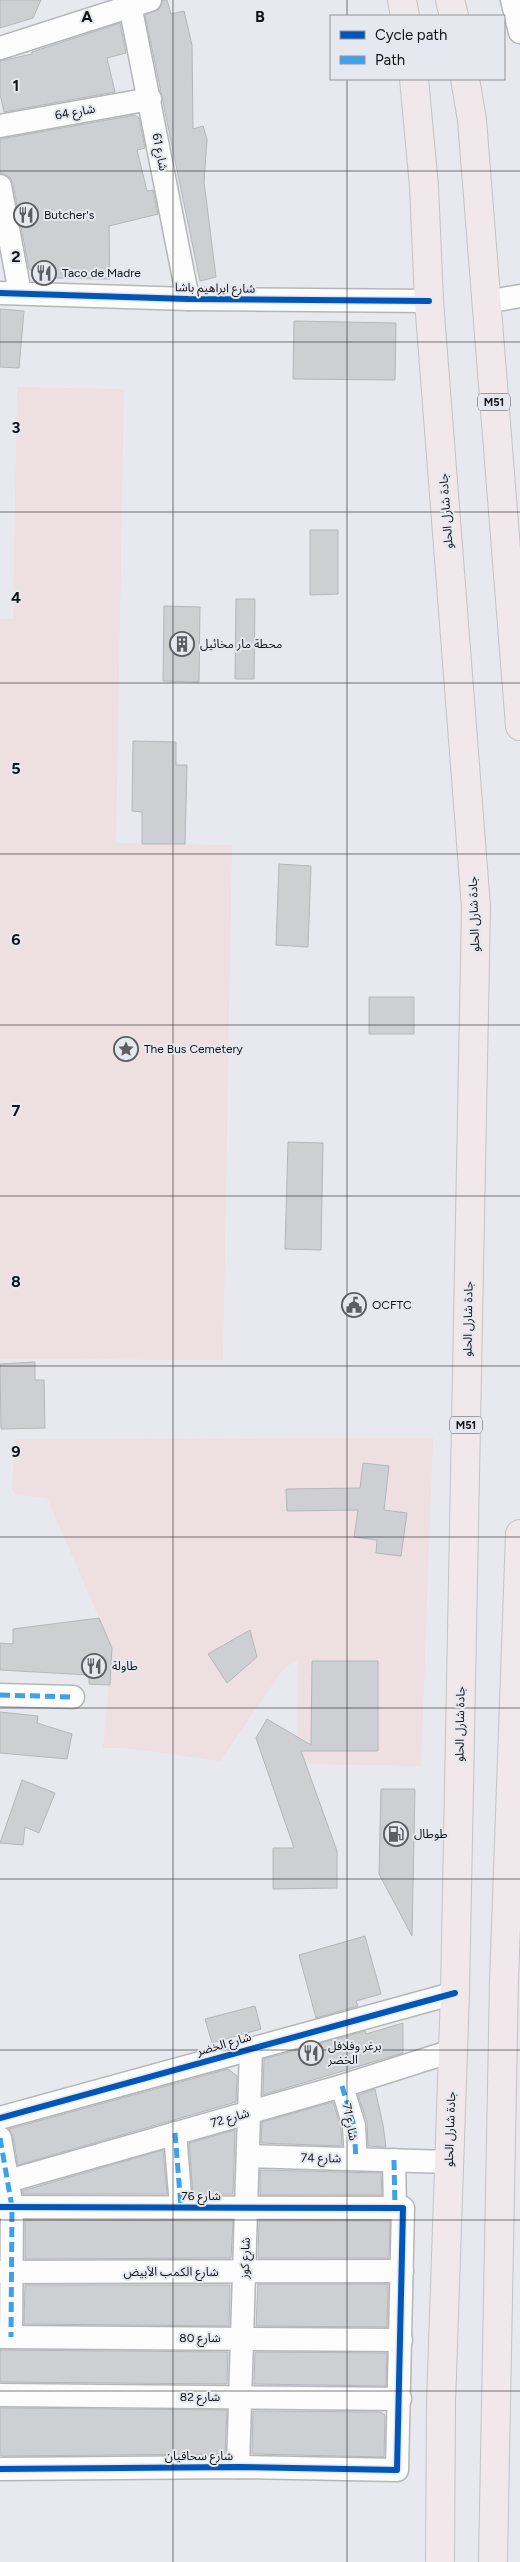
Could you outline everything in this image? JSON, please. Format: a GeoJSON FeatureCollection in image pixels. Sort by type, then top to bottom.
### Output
{"type":"FeatureCollection","features":[{"type":"Feature","properties":{"kind":"highway"},"geometry":{"type":"LineString","coordinates":[[402,0],[405,15]]}},
{"type":"Feature","properties":{"kind":"highway"},"geometry":{"type":"LineString","coordinates":[[450,0],[454,15]]}},
{"type":"Feature","properties":{"kind":"highway","name":"جادة شارل الحلو"},"geometry":{"type":"LineString","coordinates":[[414,80],[424,186],[430,301],[476,907],[455,1993],[441,2403],[438,2558]]}},
{"type":"Feature","properties":{"kind":"highway","name":"M51"},"geometry":{"type":"LineString","coordinates":[[465,80],[472,120],[520,726]]}},
{"type":"Feature","properties":{"kind":"highway"},"geometry":{"type":"LineString","coordinates":[[493,2562],[512,1981],[520,1534]]}},
{"type":"Feature","properties":{"kind":"highway"},"geometry":{"type":"LineString","coordinates":[[495,2490],[511,2562]]}},
{"type":"Feature","properties":{"kind":"street"},"geometry":{"type":"LineString","coordinates":[[512,0],[520,32]]}},
{"type":"Feature","properties":{"kind":"street"},"geometry":{"type":"LineString","coordinates":[[0,48],[140,3]]}},
{"type":"Feature","properties":{"kind":"street","name":"شارع 61"},"geometry":{"type":"LineString","coordinates":[[140,3],[150,99],[188,299]]}},
{"type":"Feature","properties":{"kind":"street","name":"شارع 64"},"geometry":{"type":"LineString","coordinates":[[0,126],[150,99]]}},
{"type":"Feature","properties":{"kind":"street"},"geometry":{"type":"LineString","coordinates":[[0,186],[10,293]]}},
{"type":"Feature","properties":{"kind":"street","name":"شارع ابراهيم باشا"},"geometry":{"type":"LineString","coordinates":[[10,293],[188,299],[430,301]]}},
{"type":"Feature","properties":{"kind":"street"},"geometry":{"type":"LineString","coordinates":[[486,302],[520,296]]}},
{"type":"Feature","properties":{"kind":"street"},"geometry":{"type":"LineString","coordinates":[[0,1695],[73,1697]]}},
{"type":"Feature","properties":{"kind":"street","name":"شارع الخضر"},"geometry":{"type":"LineString","coordinates":[[0,2118],[455,1993]]}},
{"type":"Feature","properties":{"kind":"street","name":"شارع كوز"},"geometry":{"type":"LineString","coordinates":[[238,2467],[242,2397],[242,2338],[251,2048]]}},
{"type":"Feature","properties":{"kind":"street","name":"شارع 72"},"geometry":{"type":"LineString","coordinates":[[8,2181],[342,2086],[452,2051]]}},
{"type":"Feature","properties":{"kind":"street","name":"شارع 71"},"geometry":{"type":"LineString","coordinates":[[342,2086],[354,2126],[356,2159]]}},
{"type":"Feature","properties":{"kind":"street"},"geometry":{"type":"LineString","coordinates":[[175,2133],[181,2207]]}},
{"type":"Feature","properties":{"kind":"street"},"geometry":{"type":"LineString","coordinates":[[0,2138],[8,2181],[5,2272],[6,2337]]}},
{"type":"Feature","properties":{"kind":"street","name":"شارع 74"},"geometry":{"type":"LineString","coordinates":[[248,2156],[449,2162]]}},
{"type":"Feature","properties":{"kind":"street"},"geometry":{"type":"LineString","coordinates":[[394,2160],[399,2208],[402,2271],[400,2399]]}},
{"type":"Feature","properties":{"kind":"street","name":"شارع 76"},"geometry":{"type":"LineString","coordinates":[[6,2207],[399,2208]]}},
{"type":"Feature","properties":{"kind":"street","name":"شارع الكمب الأبيض"},"geometry":{"type":"LineString","coordinates":[[5,2272],[402,2271]]}},
{"type":"Feature","properties":{"kind":"street","name":"شارع 80"},"geometry":{"type":"LineString","coordinates":[[6,2337],[401,2340]]}},
{"type":"Feature","properties":{"kind":"street","name":"شارع 82"},"geometry":{"type":"LineString","coordinates":[[0,2395],[400,2399]]}},
{"type":"Feature","properties":{"kind":"street","name":"شارع سحاقيان"},"geometry":{"type":"LineString","coordinates":[[0,2469],[238,2467],[397,2470],[400,2399]]}},
{"type":"Feature","properties":{"kind":"shaded area"},"geometry":{"type":"Polygon","coordinates":[[[17,387],[124,389],[116,843],[232,845],[223,1360],[0,1359],[0,619],[13,619],[17,387]]]}},
{"type":"Feature","properties":{"kind":"shaded area"},"geometry":{"type":"Polygon","coordinates":[[[433,1438],[421,1766],[297,1764],[298,1660],[285,1667],[220,1761],[125,1748],[103,1748],[112,1648],[47,1498],[15,1495],[12,1488],[15,1439],[433,1438]]]}},
{"type":"Feature","properties":{"kind":"building"},"geometry":{"type":"Polygon","coordinates":[[[0,0],[41,0],[33,18],[0,28],[0,0]]]}},
{"type":"Feature","properties":{"kind":"building"},"geometry":{"type":"Polygon","coordinates":[[[163,0],[167,0],[171,14],[184,11],[192,45],[193,129],[203,126],[207,139],[204,182],[216,277],[200,281],[145,15],[159,9],[163,0]]]}},
{"type":"Feature","properties":{"kind":"building"},"geometry":{"type":"Polygon","coordinates":[[[120,23],[126,53],[107,58],[115,92],[4,112],[0,94],[0,61],[32,54],[32,52],[120,23]]]}},
{"type":"Feature","properties":{"kind":"building"},"geometry":{"type":"Polygon","coordinates":[[[135,115],[139,118],[145,148],[137,150],[147,191],[153,190],[158,214],[109,226],[110,279],[56,278],[44,281],[29,269],[13,184],[10,177],[0,173],[0,139],[135,115]]]}},
{"type":"Feature","properties":{"kind":"building"},"geometry":{"type":"Polygon","coordinates":[[[0,309],[24,311],[19,368],[0,367],[0,309]]]}},
{"type":"Feature","properties":{"kind":"building"},"geometry":{"type":"Polygon","coordinates":[[[294,321],[396,323],[395,380],[293,379],[294,321]]]}},
{"type":"Feature","properties":{"kind":"building"},"geometry":{"type":"Polygon","coordinates":[[[310,530],[338,530],[338,594],[310,595],[310,530]]]}},
{"type":"Feature","properties":{"kind":"building"},"geometry":{"type":"Polygon","coordinates":[[[236,599],[255,599],[254,679],[235,679],[236,599]]]}},
{"type":"Feature","properties":{"kind":"building","name":"محطة مار مخائيل"},"geometry":{"type":"Polygon","coordinates":[[[164,606],[200,607],[199,682],[163,681],[164,606]]]}},
{"type":"Feature","properties":{"kind":"building"},"geometry":{"type":"Polygon","coordinates":[[[133,741],[176,742],[176,765],[187,765],[185,844],[142,844],[142,812],[132,811],[133,741]]]}},
{"type":"Feature","properties":{"kind":"building"},"geometry":{"type":"Polygon","coordinates":[[[279,864],[311,866],[308,947],[276,945],[279,864]]]}},
{"type":"Feature","properties":{"kind":"building"},"geometry":{"type":"Polygon","coordinates":[[[369,997],[414,997],[414,1034],[369,1034],[369,997]]]}},
{"type":"Feature","properties":{"kind":"building"},"geometry":{"type":"Polygon","coordinates":[[[288,1142],[323,1143],[321,1250],[285,1249],[288,1142]]]}},
{"type":"Feature","properties":{"kind":"building"},"geometry":{"type":"Polygon","coordinates":[[[35,1362],[35,1380],[44,1380],[45,1428],[1,1429],[0,1364],[35,1362]]]}},
{"type":"Feature","properties":{"kind":"building"},"geometry":{"type":"Polygon","coordinates":[[[363,1463],[389,1466],[384,1510],[407,1513],[401,1556],[376,1553],[377,1540],[354,1537],[358,1510],[287,1511],[286,1489],[360,1488],[363,1463]]]}},
{"type":"Feature","properties":{"kind":"building"},"geometry":{"type":"Polygon","coordinates":[[[99,1618],[112,1648],[110,1685],[89,1684],[89,1675],[0,1670],[0,1643],[13,1644],[13,1629],[99,1618]]]}},
{"type":"Feature","properties":{"kind":"building"},"geometry":{"type":"Polygon","coordinates":[[[250,1630],[257,1657],[227,1683],[208,1654],[250,1630]]]}},
{"type":"Feature","properties":{"kind":"building"},"geometry":{"type":"Polygon","coordinates":[[[312,1661],[378,1661],[378,1751],[301,1751],[337,1851],[337,1888],[273,1889],[273,1848],[294,1848],[256,1738],[267,1719],[311,1745],[312,1661]]]}},
{"type":"Feature","properties":{"kind":"building"},"geometry":{"type":"Polygon","coordinates":[[[0,1712],[38,1716],[37,1723],[72,1734],[67,1759],[0,1753],[0,1712]]]}},
{"type":"Feature","properties":{"kind":"building"},"geometry":{"type":"Polygon","coordinates":[[[22,1780],[55,1793],[39,1833],[25,1827],[23,1845],[0,1843],[22,1780]]]}},
{"type":"Feature","properties":{"kind":"building"},"geometry":{"type":"Polygon","coordinates":[[[381,1789],[415,1789],[412,1936],[379,1874],[381,1789]]]}},
{"type":"Feature","properties":{"kind":"building"},"geometry":{"type":"Polygon","coordinates":[[[365,1936],[381,1994],[356,2001],[358,2006],[316,2018],[299,1955],[365,1936]]]}},
{"type":"Feature","properties":{"kind":"building"},"geometry":{"type":"Polygon","coordinates":[[[255,2006],[261,2029],[212,2043],[205,2019],[255,2006]]]}},
{"type":"Feature","properties":{"kind":"building"},"geometry":{"type":"Polygon","coordinates":[[[403,2023],[403,2053],[263,2095],[264,2059],[365,2031],[366,2034],[403,2023]]]}},
{"type":"Feature","properties":{"kind":"building"},"geometry":{"type":"Polygon","coordinates":[[[228,2069],[237,2076],[236,2102],[18,2165],[13,2136],[9,2129],[228,2069]]]}},
{"type":"Feature","properties":{"kind":"building"},"geometry":{"type":"Polygon","coordinates":[[[375,2089],[386,2147],[368,2146],[367,2122],[358,2095],[375,2089]]]}},
{"type":"Feature","properties":{"kind":"building"},"geometry":{"type":"Polygon","coordinates":[[[333,2102],[341,2128],[342,2146],[261,2143],[262,2122],[333,2102]]]}},
{"type":"Feature","properties":{"kind":"building"},"geometry":{"type":"Polygon","coordinates":[[[235,2130],[233,2194],[193,2194],[189,2143],[235,2130]]]}},
{"type":"Feature","properties":{"kind":"building"},"geometry":{"type":"Polygon","coordinates":[[[163,2150],[167,2194],[23,2194],[22,2191],[163,2150]]]}},
{"type":"Feature","properties":{"kind":"building"},"geometry":{"type":"Polygon","coordinates":[[[260,2170],[381,2173],[382,2195],[260,2195],[260,2170]]]}},
{"type":"Feature","properties":{"kind":"building"},"geometry":{"type":"Polygon","coordinates":[[[25,2220],[233,2221],[231,2258],[25,2259],[25,2220]]]}},
{"type":"Feature","properties":{"kind":"building"},"geometry":{"type":"Polygon","coordinates":[[[259,2221],[390,2221],[389,2258],[258,2258],[259,2221]]]}},
{"type":"Feature","properties":{"kind":"building"},"geometry":{"type":"Polygon","coordinates":[[[258,2284],[388,2284],[387,2327],[256,2326],[258,2284]]]}},
{"type":"Feature","properties":{"kind":"building"},"geometry":{"type":"Polygon","coordinates":[[[25,2285],[230,2285],[229,2326],[24,2324],[25,2285]]]}},
{"type":"Feature","properties":{"kind":"building"},"geometry":{"type":"Polygon","coordinates":[[[0,2350],[228,2352],[227,2384],[0,2382],[0,2350]]]}},
{"type":"Feature","properties":{"kind":"building"},"geometry":{"type":"Polygon","coordinates":[[[255,2352],[387,2353],[386,2386],[254,2384],[255,2352]]]}},
{"type":"Feature","properties":{"kind":"building"},"geometry":{"type":"Polygon","coordinates":[[[0,2408],[227,2410],[225,2454],[3,2456],[0,2455],[0,2408]]]}},
{"type":"Feature","properties":{"kind":"building"},"geometry":{"type":"Polygon","coordinates":[[[253,2411],[380,2412],[385,2415],[384,2457],[252,2454],[253,2411]]]}},
{"type":"Feature","properties":{"kind":"marked path"},"geometry":{"type":"LineString","coordinates":[[0,1695],[73,1697]]}},
{"type":"Feature","properties":{"kind":"marked path"},"geometry":{"type":"LineString","coordinates":[[342,2086],[354,2126],[356,2159]]}},
{"type":"Feature","properties":{"kind":"marked path"},"geometry":{"type":"LineString","coordinates":[[175,2133],[181,2207]]}},
{"type":"Feature","properties":{"kind":"marked path"},"geometry":{"type":"LineString","coordinates":[[0,2138],[12,2207],[11,2337]]}},
{"type":"Feature","properties":{"kind":"marked path"},"geometry":{"type":"LineString","coordinates":[[394,2160],[395,2208]]}},
{"type":"Feature","properties":{"kind":"cycle path"},"geometry":{"type":"LineString","coordinates":[[0,293],[188,299],[429,301]]}},
{"type":"Feature","properties":{"kind":"cycle path"},"geometry":{"type":"LineString","coordinates":[[0,2118],[455,1993]]}},
{"type":"Feature","properties":{"kind":"cycle path"},"geometry":{"type":"LineString","coordinates":[[0,2207],[403,2208],[397,2470],[238,2467],[0,2469]]}},
{"type":"Feature","properties":{"kind":"place","name":"Butcher's"},"geometry":{"type":"Point","coordinates":[26,215]}},
{"type":"Feature","properties":{"kind":"place","name":"Taco de Madre"},"geometry":{"type":"Point","coordinates":[44,273]}},
{"type":"Feature","properties":{"kind":"place","name":"محطة مار مخائيل"},"geometry":{"type":"Point","coordinates":[182,644]}},
{"type":"Feature","properties":{"kind":"place","name":"The Bus Cemetery"},"geometry":{"type":"Point","coordinates":[126,1049]}},
{"type":"Feature","properties":{"kind":"place","name":"OCFTC"},"geometry":{"type":"Point","coordinates":[354,1305]}},
{"type":"Feature","properties":{"kind":"place","name":"طاولة"},"geometry":{"type":"Point","coordinates":[94,1666]}},
{"type":"Feature","properties":{"kind":"place","name":"طوطال"},"geometry":{"type":"Point","coordinates":[396,1834]}},
{"type":"Feature","properties":{"kind":"place","name":"برغر وفلافل الخضر"},"geometry":{"type":"Point","coordinates":[311,2053]}}]}
